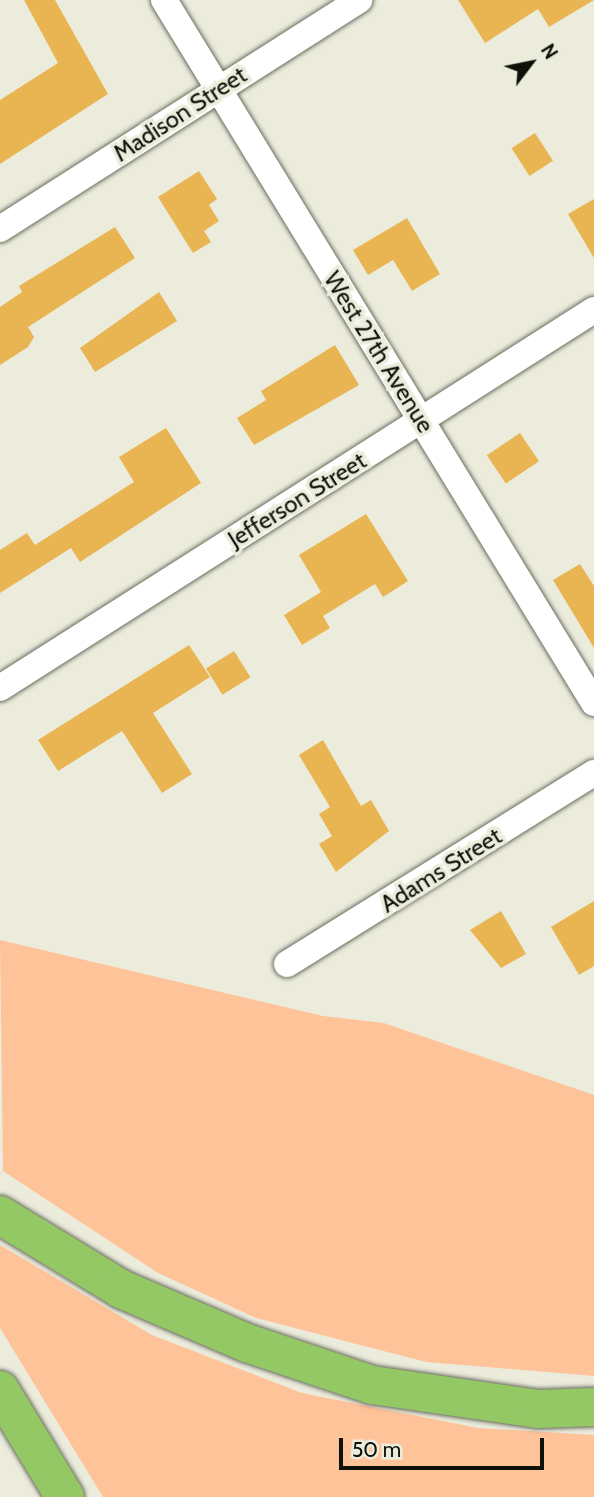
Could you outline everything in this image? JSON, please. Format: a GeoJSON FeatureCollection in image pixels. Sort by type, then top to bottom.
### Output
{"type":"FeatureCollection","features":[{"type":"Feature","properties":{"kind":"highway"},"geometry":{"type":"LineString","coordinates":[[0,1215],[121,1289],[247,1343],[372,1385],[538,1409],[594,1407]]}},
{"type":"Feature","properties":{"kind":"highway"},"geometry":{"type":"LineString","coordinates":[[0,1390],[65,1497]]}},
{"type":"Feature","properties":{"kind":"street","name":"West 27th Avenue"},"geometry":{"type":"LineString","coordinates":[[164,0],[594,703]]}},
{"type":"Feature","properties":{"kind":"street","name":"Madison Street"},"geometry":{"type":"LineString","coordinates":[[0,229],[359,0]]}},
{"type":"Feature","properties":{"kind":"street","name":"Jefferson Street"},"geometry":{"type":"LineString","coordinates":[[0,688],[594,310]]}},
{"type":"Feature","properties":{"kind":"street","name":"Adams Street"},"geometry":{"type":"LineString","coordinates":[[287,964],[594,773]]}},
{"type":"Feature","properties":{"kind":"shaded area"},"geometry":{"type":"Polygon","coordinates":[[[0,940],[323,1016],[384,1023],[594,1095],[594,1376],[426,1362],[256,1318],[158,1273],[3,1171],[0,940]]]}},
{"type":"Feature","properties":{"kind":"shaded area"},"geometry":{"type":"Polygon","coordinates":[[[0,1245],[152,1335],[302,1393],[478,1428],[594,1435],[594,1497],[103,1497],[0,1328],[0,1245]]]}},
{"type":"Feature","properties":{"kind":"building"},"geometry":{"type":"Polygon","coordinates":[[[24,0],[55,0],[108,94],[0,164],[0,100],[58,63],[24,0]]]}},
{"type":"Feature","properties":{"kind":"building"},"geometry":{"type":"Polygon","coordinates":[[[458,0],[594,0],[549,27],[538,9],[485,43],[458,0]]]}},
{"type":"Feature","properties":{"kind":"building"},"geometry":{"type":"Polygon","coordinates":[[[535,133],[553,161],[529,176],[512,148],[535,133]]]}},
{"type":"Feature","properties":{"kind":"building"},"geometry":{"type":"Polygon","coordinates":[[[199,171],[217,199],[209,205],[219,221],[204,231],[211,242],[193,253],[158,197],[199,171]]]}},
{"type":"Feature","properties":{"kind":"building"},"geometry":{"type":"Polygon","coordinates":[[[594,199],[594,258],[568,214],[594,199]]]}},
{"type":"Feature","properties":{"kind":"building"},"geometry":{"type":"Polygon","coordinates":[[[407,218],[440,274],[412,291],[393,260],[368,275],[353,250],[407,218]]]}},
{"type":"Feature","properties":{"kind":"building"},"geometry":{"type":"Polygon","coordinates":[[[115,227],[135,258],[28,327],[34,337],[28,347],[0,365],[0,307],[22,292],[19,286],[115,227]]]}},
{"type":"Feature","properties":{"kind":"building"},"geometry":{"type":"Polygon","coordinates":[[[159,292],[177,321],[95,372],[80,348],[159,292]]]}},
{"type":"Feature","properties":{"kind":"building"},"geometry":{"type":"Polygon","coordinates":[[[335,345],[359,385],[254,445],[237,418],[266,400],[261,391],[335,345]]]}},
{"type":"Feature","properties":{"kind":"building"},"geometry":{"type":"Polygon","coordinates":[[[166,428],[201,483],[80,562],[71,548],[0,593],[0,550],[27,533],[35,545],[134,482],[119,457],[166,428]]]}},
{"type":"Feature","properties":{"kind":"building"},"geometry":{"type":"Polygon","coordinates":[[[520,433],[539,461],[506,484],[487,455],[520,433]]]}},
{"type":"Feature","properties":{"kind":"building"},"geometry":{"type":"Polygon","coordinates":[[[366,514],[408,581],[383,597],[375,584],[323,616],[330,628],[302,645],[284,615],[321,592],[299,555],[366,514]]]}},
{"type":"Feature","properties":{"kind":"building"},"geometry":{"type":"Polygon","coordinates":[[[580,564],[594,586],[594,648],[553,580],[580,564]]]}},
{"type":"Feature","properties":{"kind":"building"},"geometry":{"type":"Polygon","coordinates":[[[189,645],[210,677],[153,713],[192,774],[162,793],[122,731],[58,771],[38,740],[189,645]]]}},
{"type":"Feature","properties":{"kind":"building"},"geometry":{"type":"Polygon","coordinates":[[[234,651],[250,677],[222,695],[206,668],[234,651]]]}},
{"type":"Feature","properties":{"kind":"building"},"geometry":{"type":"Polygon","coordinates":[[[323,740],[361,806],[371,800],[389,831],[336,872],[319,844],[332,836],[319,814],[330,807],[299,755],[323,740]]]}},
{"type":"Feature","properties":{"kind":"building"},"geometry":{"type":"Polygon","coordinates":[[[594,901],[594,966],[579,975],[551,927],[594,901]]]}},
{"type":"Feature","properties":{"kind":"building"},"geometry":{"type":"Polygon","coordinates":[[[501,911],[526,954],[501,968],[470,930],[501,911]]]}}]}
